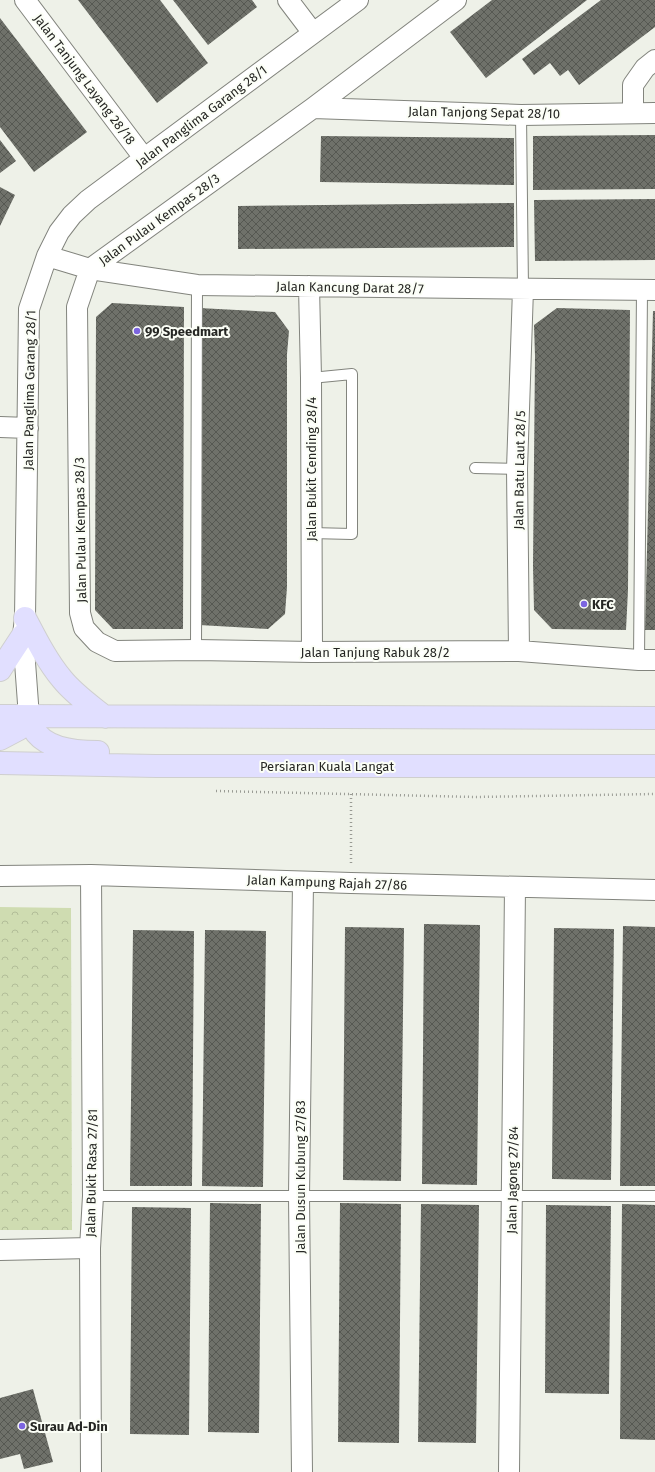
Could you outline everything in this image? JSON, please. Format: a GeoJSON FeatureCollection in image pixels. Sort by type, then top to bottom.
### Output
{"type":"FeatureCollection","features":[{"type":"Feature","properties":{"kind":"main road"},"geometry":{"type":"LineString","coordinates":[[0,670],[24,626],[63,680],[82,699],[104,717]]}},
{"type":"Feature","properties":{"kind":"main road"},"geometry":{"type":"LineString","coordinates":[[0,716],[655,718]]}},
{"type":"Feature","properties":{"kind":"main road"},"geometry":{"type":"LineString","coordinates":[[0,739],[19,729],[29,716]]}},
{"type":"Feature","properties":{"kind":"main road"},"geometry":{"type":"LineString","coordinates":[[29,716],[33,729],[42,739],[53,746],[89,752],[121,753],[156,766]]}},
{"type":"Feature","properties":{"kind":"main road","name":"Persiaran Kuala Langat"},"geometry":{"type":"LineString","coordinates":[[0,763],[156,766],[655,766]]}},
{"type":"Feature","properties":{"kind":"street","name":"Jalan Tanjung Layang 28/18"},"geometry":{"type":"LineString","coordinates":[[25,0],[144,158]]}},
{"type":"Feature","properties":{"kind":"street"},"geometry":{"type":"LineString","coordinates":[[288,0],[313,33]]}},
{"type":"Feature","properties":{"kind":"street","name":"Jalan Panglima Garang 28/1"},"geometry":{"type":"LineString","coordinates":[[29,716],[24,626],[29,309],[47,256],[59,232],[72,214],[88,200],[358,0]]}},
{"type":"Feature","properties":{"kind":"street","name":"Jalan Pulau Kempas 28/3"},"geometry":{"type":"LineString","coordinates":[[97,642],[84,628],[80,613],[77,307],[90,269],[313,108],[456,0]]}},
{"type":"Feature","properties":{"kind":"street"},"geometry":{"type":"LineString","coordinates":[[633,112],[633,85],[645,68],[655,60]]}},
{"type":"Feature","properties":{"kind":"street","name":"Jalan Tanjong Sepat 28/10"},"geometry":{"type":"LineString","coordinates":[[313,108],[521,115],[633,112],[655,113]]}},
{"type":"Feature","properties":{"kind":"street","name":"Jalan Kancung Darat 28/7"},"geometry":{"type":"LineString","coordinates":[[47,256],[90,269],[197,285],[649,290]]}},
{"type":"Feature","properties":{"kind":"street","name":"Jalan Bukit Cending 28/4"},"geometry":{"type":"LineString","coordinates":[[309,286],[311,378],[312,652]]}},
{"type":"Feature","properties":{"kind":"street","name":"Jalan Batu Laut 28/5"},"geometry":{"type":"LineString","coordinates":[[519,651],[517,469],[523,289]]}},
{"type":"Feature","properties":{"kind":"street"},"geometry":{"type":"LineString","coordinates":[[0,427],[28,428]]}},
{"type":"Feature","properties":{"kind":"street","name":"Jalan Tanjung Rabuk 28/2"},"geometry":{"type":"LineString","coordinates":[[97,642],[115,651],[519,651],[647,660]]}},
{"type":"Feature","properties":{"kind":"street","name":"Jalan Kampung Rajah 27/86"},"geometry":{"type":"LineString","coordinates":[[0,876],[91,875],[303,882],[655,890]]}},
{"type":"Feature","properties":{"kind":"street","name":"Jalan Bukit Rasa 27/81"},"geometry":{"type":"LineString","coordinates":[[91,875],[93,1196],[90,1248],[91,1472]]}},
{"type":"Feature","properties":{"kind":"street","name":"Jalan Dusun Kubung 27/83"},"geometry":{"type":"LineString","coordinates":[[302,1472],[299,1196],[303,882]]}},
{"type":"Feature","properties":{"kind":"street","name":"Jalan Jagong 27/84"},"geometry":{"type":"LineString","coordinates":[[509,1472],[515,887]]}},
{"type":"Feature","properties":{"kind":"street"},"geometry":{"type":"LineString","coordinates":[[0,1250],[90,1248]]}},
{"type":"Feature","properties":{"kind":"lane"},"geometry":{"type":"LineString","coordinates":[[521,115],[523,289]]}},
{"type":"Feature","properties":{"kind":"lane"},"geometry":{"type":"LineString","coordinates":[[196,650],[197,285]]}},
{"type":"Feature","properties":{"kind":"lane"},"geometry":{"type":"LineString","coordinates":[[647,660],[649,290]]}},
{"type":"Feature","properties":{"kind":"lane"},"geometry":{"type":"LineString","coordinates":[[311,378],[352,374],[352,534],[311,533]]}},
{"type":"Feature","properties":{"kind":"lane"},"geometry":{"type":"LineString","coordinates":[[475,468],[517,469]]}},
{"type":"Feature","properties":{"kind":"lane"},"geometry":{"type":"LineString","coordinates":[[93,1196],[655,1196]]}},
{"type":"Feature","properties":{"kind":"path"},"geometry":{"type":"LineString","coordinates":[[209,791],[476,797],[655,794]]}},
{"type":"Feature","properties":{"kind":"path"},"geometry":{"type":"LineString","coordinates":[[351,794],[351,856]]}},
{"type":"Feature","properties":{"kind":"green space"},"geometry":{"type":"Polygon","coordinates":[[[0,907],[71,908],[72,1230],[0,1230],[0,907]]]}},
{"type":"Feature","properties":{"kind":"building"},"geometry":{"type":"Polygon","coordinates":[[[78,0],[160,0],[208,63],[157,103],[78,0]]]}},
{"type":"Feature","properties":{"kind":"building"},"geometry":{"type":"Polygon","coordinates":[[[173,0],[252,0],[257,7],[208,45],[173,0]]]}},
{"type":"Feature","properties":{"kind":"building"},"geometry":{"type":"Polygon","coordinates":[[[492,0],[587,0],[486,78],[450,32],[492,0]]]}},
{"type":"Feature","properties":{"kind":"building"},"geometry":{"type":"Polygon","coordinates":[[[601,0],[655,0],[655,27],[579,85],[568,70],[560,76],[550,63],[534,75],[522,59],[601,0]]]}},
{"type":"Feature","properties":{"kind":"building"},"geometry":{"type":"Polygon","coordinates":[[[0,18],[87,132],[34,172],[0,127],[0,18]]]}},
{"type":"Feature","properties":{"kind":"building"},"geometry":{"type":"Polygon","coordinates":[[[655,135],[655,189],[533,190],[533,136],[655,135]]]}},
{"type":"Feature","properties":{"kind":"building"},"geometry":{"type":"Polygon","coordinates":[[[321,136],[514,138],[514,185],[320,182],[321,136]]]}},
{"type":"Feature","properties":{"kind":"building"},"geometry":{"type":"Polygon","coordinates":[[[0,140],[16,161],[0,173],[0,140]]]}},
{"type":"Feature","properties":{"kind":"building"},"geometry":{"type":"Polygon","coordinates":[[[0,187],[15,195],[0,226],[0,187]]]}},
{"type":"Feature","properties":{"kind":"building"},"geometry":{"type":"Polygon","coordinates":[[[655,199],[655,260],[535,261],[534,200],[655,199]]]}},
{"type":"Feature","properties":{"kind":"building"},"geometry":{"type":"Polygon","coordinates":[[[514,203],[514,247],[238,249],[238,206],[514,203]]]}},
{"type":"Feature","properties":{"kind":"building"},"geometry":{"type":"Polygon","coordinates":[[[112,303],[184,307],[183,629],[113,629],[95,610],[96,317],[112,303]]]}},
{"type":"Feature","properties":{"kind":"building"},"geometry":{"type":"Polygon","coordinates":[[[199,308],[275,312],[289,331],[287,354],[287,587],[285,614],[268,629],[199,625],[199,308]]]}},
{"type":"Feature","properties":{"kind":"building"},"geometry":{"type":"Polygon","coordinates":[[[557,308],[630,310],[628,590],[626,630],[552,629],[534,610],[534,325],[557,308]]]}},
{"type":"Feature","properties":{"kind":"building"},"geometry":{"type":"Polygon","coordinates":[[[653,311],[655,311],[655,630],[645,630],[653,311]]]}},
{"type":"Feature","properties":{"kind":"building"},"geometry":{"type":"Polygon","coordinates":[[[424,924],[480,925],[477,1185],[422,1184],[424,924]]]}},
{"type":"Feature","properties":{"kind":"building"},"geometry":{"type":"Polygon","coordinates":[[[623,926],[655,927],[655,1186],[620,1186],[623,926]]]}},
{"type":"Feature","properties":{"kind":"building"},"geometry":{"type":"Polygon","coordinates":[[[345,927],[404,928],[401,1181],[343,1180],[345,927]]]}},
{"type":"Feature","properties":{"kind":"building"},"geometry":{"type":"Polygon","coordinates":[[[554,928],[614,929],[611,1180],[552,1179],[554,928]]]}},
{"type":"Feature","properties":{"kind":"building"},"geometry":{"type":"Polygon","coordinates":[[[133,930],[194,931],[192,1186],[130,1186],[133,930]]]}},
{"type":"Feature","properties":{"kind":"building"},"geometry":{"type":"Polygon","coordinates":[[[205,930],[266,931],[263,1187],[202,1186],[205,930]]]}},
{"type":"Feature","properties":{"kind":"building"},"geometry":{"type":"Polygon","coordinates":[[[210,1203],[261,1204],[259,1433],[208,1432],[210,1203]]]}},
{"type":"Feature","properties":{"kind":"building"},"geometry":{"type":"Polygon","coordinates":[[[340,1203],[401,1204],[399,1443],[338,1442],[340,1203]]]}},
{"type":"Feature","properties":{"kind":"building"},"geometry":{"type":"Polygon","coordinates":[[[421,1204],[479,1205],[476,1443],[418,1442],[421,1204]]]}},
{"type":"Feature","properties":{"kind":"building"},"geometry":{"type":"Polygon","coordinates":[[[622,1204],[655,1205],[655,1440],[620,1439],[622,1204]]]}},
{"type":"Feature","properties":{"kind":"building"},"geometry":{"type":"Polygon","coordinates":[[[546,1205],[611,1206],[609,1394],[545,1393],[546,1205]]]}},
{"type":"Feature","properties":{"kind":"building"},"geometry":{"type":"Polygon","coordinates":[[[132,1207],[191,1208],[189,1435],[130,1434],[132,1207]]]}},
{"type":"Feature","properties":{"kind":"building","name":"Surau Ad-Din"},"geometry":{"type":"Polygon","coordinates":[[[33,1389],[53,1462],[24,1469],[20,1454],[0,1459],[0,1398],[33,1389]]]}},
{"type":"Feature","properties":{"kind":"place","name":"99 Speedmart"},"geometry":{"type":"Point","coordinates":[137,331]}},
{"type":"Feature","properties":{"kind":"place","name":"KFC"},"geometry":{"type":"Point","coordinates":[584,604]}},
{"type":"Feature","properties":{"kind":"place","name":"Surau Ad-Din"},"geometry":{"type":"Point","coordinates":[22,1426]}}]}
